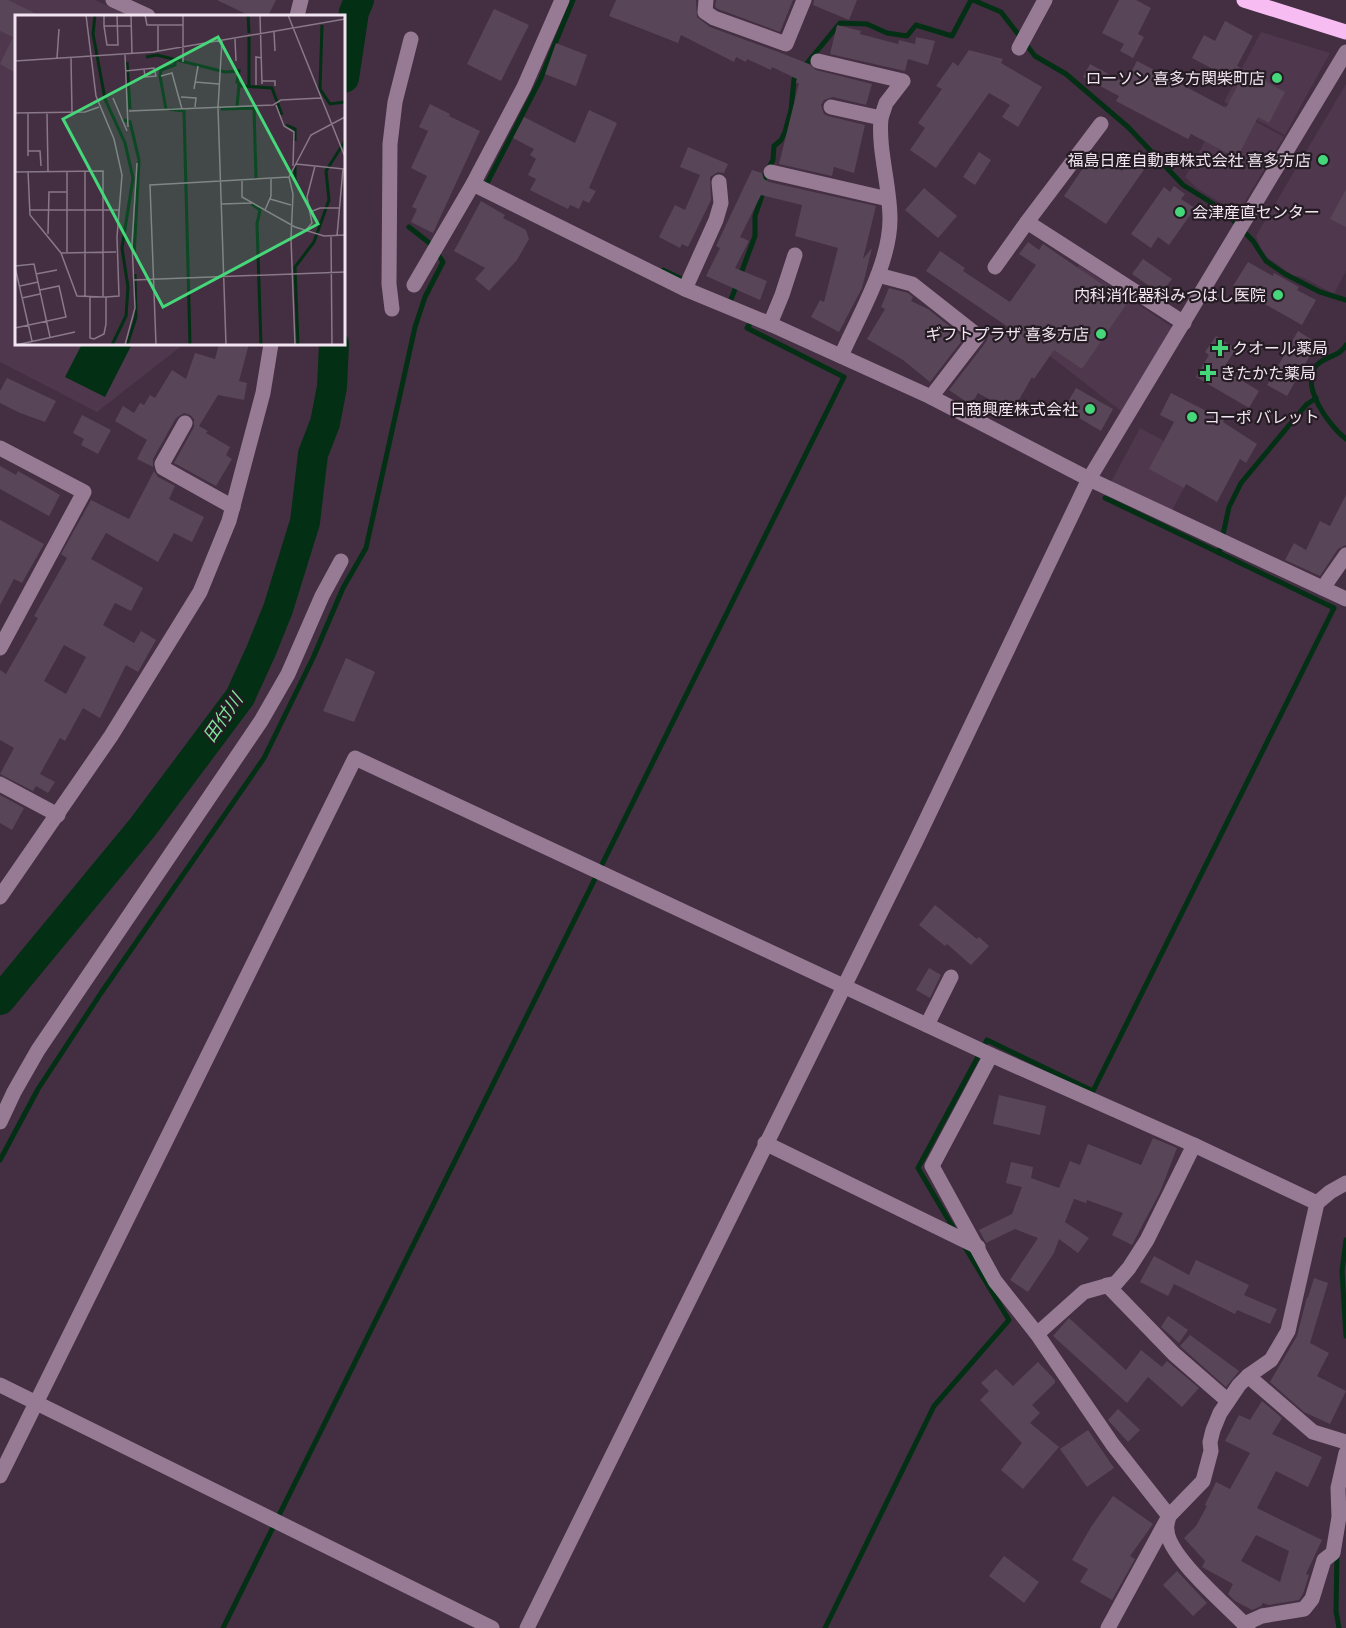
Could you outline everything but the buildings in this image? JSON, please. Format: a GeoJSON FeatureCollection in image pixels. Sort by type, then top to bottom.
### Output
{"type":"FeatureCollection","features":[{"type":"Feature","properties":{"kind":"main road"},"geometry":{"type":"LineString","coordinates":[[1244,0],[1346,32]]}},
{"type":"Feature","properties":{"kind":"street"},"geometry":{"type":"LineString","coordinates":[[113,0],[146,15]]}},
{"type":"Feature","properties":{"kind":"street"},"geometry":{"type":"LineString","coordinates":[[297,15],[301,0]]}},
{"type":"Feature","properties":{"kind":"street"},"geometry":{"type":"LineString","coordinates":[[414,285],[473,184],[532,71],[562,0]]}},
{"type":"Feature","properties":{"kind":"street"},"geometry":{"type":"LineString","coordinates":[[706,0],[705,12],[714,18],[786,44],[804,0]]}},
{"type":"Feature","properties":{"kind":"street"},"geometry":{"type":"LineString","coordinates":[[1019,48],[1045,0]]}},
{"type":"Feature","properties":{"kind":"street"},"geometry":{"type":"LineString","coordinates":[[392,309],[389,284],[390,144],[395,102],[411,39]]}},
{"type":"Feature","properties":{"kind":"street"},"geometry":{"type":"LineString","coordinates":[[527,1628],[844,987],[1089,479],[1346,52]]}},
{"type":"Feature","properties":{"kind":"street"},"geometry":{"type":"LineString","coordinates":[[818,61],[903,81],[886,103],[881,118],[890,219],[888,240],[878,275],[841,356]]}},
{"type":"Feature","properties":{"kind":"street"},"geometry":{"type":"LineString","coordinates":[[831,107],[881,118]]}},
{"type":"Feature","properties":{"kind":"street"},"geometry":{"type":"LineString","coordinates":[[995,267],[1101,124]]}},
{"type":"Feature","properties":{"kind":"street"},"geometry":{"type":"LineString","coordinates":[[771,172],[888,199]]}},
{"type":"Feature","properties":{"kind":"street"},"geometry":{"type":"LineString","coordinates":[[685,289],[716,220],[721,203],[719,182]]}},
{"type":"Feature","properties":{"kind":"street"},"geometry":{"type":"LineString","coordinates":[[473,184],[685,289],[770,324],[931,397],[1089,479],[1346,599]]}},
{"type":"Feature","properties":{"kind":"street"},"geometry":{"type":"LineString","coordinates":[[1027,222],[1184,323]]}},
{"type":"Feature","properties":{"kind":"street"},"geometry":{"type":"LineString","coordinates":[[770,324],[795,255]]}},
{"type":"Feature","properties":{"kind":"street"},"geometry":{"type":"LineString","coordinates":[[878,275],[912,284],[978,336],[931,397]]}},
{"type":"Feature","properties":{"kind":"street"},"geometry":{"type":"LineString","coordinates":[[0,897],[58,815],[138,694],[200,592],[233,507],[263,393],[272,345]]}},
{"type":"Feature","properties":{"kind":"street"},"geometry":{"type":"LineString","coordinates":[[185,423],[162,464],[163,468],[233,507]]}},
{"type":"Feature","properties":{"kind":"street"},"geometry":{"type":"LineString","coordinates":[[0,447],[84,492],[0,648]]}},
{"type":"Feature","properties":{"kind":"street"},"geometry":{"type":"LineString","coordinates":[[1323,588],[1346,555]]}},
{"type":"Feature","properties":{"kind":"street"},"geometry":{"type":"LineString","coordinates":[[0,1122],[38,1050],[261,721],[288,674],[322,596],[341,561]]}},
{"type":"Feature","properties":{"kind":"street"},"geometry":{"type":"LineString","coordinates":[[0,1476],[355,758],[991,1055],[1194,1145],[1317,1203]]}},
{"type":"Feature","properties":{"kind":"street"},"geometry":{"type":"LineString","coordinates":[[0,784],[58,815]]}},
{"type":"Feature","properties":{"kind":"street"},"geometry":{"type":"LineString","coordinates":[[927,1025],[951,977]]}},
{"type":"Feature","properties":{"kind":"street"},"geometry":{"type":"LineString","coordinates":[[991,1055],[932,1166],[995,1281],[1037,1334],[1113,1445],[1169,1516],[1167,1531],[1172,1545],[1184,1563],[1246,1626],[1262,1616],[1304,1609],[1311,1599],[1324,1560],[1333,1553],[1342,1517],[1338,1488],[1346,1453]]}},
{"type":"Feature","properties":{"kind":"street"},"geometry":{"type":"LineString","coordinates":[[765,1143],[978,1247]]}},
{"type":"Feature","properties":{"kind":"street"},"geometry":{"type":"LineString","coordinates":[[1037,1334],[1084,1292],[1116,1283],[1129,1268],[1147,1240],[1194,1145]]}},
{"type":"Feature","properties":{"kind":"street"},"geometry":{"type":"LineString","coordinates":[[1108,1628],[1169,1516],[1203,1481],[1211,1451],[1210,1442],[1213,1430],[1228,1401],[1248,1376],[1271,1360],[1288,1331],[1317,1203],[1346,1183]]}},
{"type":"Feature","properties":{"kind":"street"},"geometry":{"type":"LineString","coordinates":[[1107,1285],[1174,1354],[1228,1401]]}},
{"type":"Feature","properties":{"kind":"street"},"geometry":{"type":"LineString","coordinates":[[1248,1376],[1313,1432],[1346,1443]]}},
{"type":"Feature","properties":{"kind":"street"},"geometry":{"type":"LineString","coordinates":[[0,1385],[492,1628]]}},
{"type":"Feature","properties":{"kind":"shaded area"},"geometry":{"type":"Polygon","coordinates":[[[0,0],[95,0],[128,15],[15,15],[15,345],[183,345],[97,412],[0,362],[0,0]]]}},
{"type":"Feature","properties":{"kind":"shaded area","name":"ローソン 喜多方関柴町店"},"geometry":{"type":"Polygon","coordinates":[[[1261,32],[1330,53],[1285,135],[1224,102],[1261,32]]]}},
{"type":"Feature","properties":{"kind":"shaded area","name":"福島日産自動車株式会社 喜多方店"},"geometry":{"type":"Polygon","coordinates":[[[1346,84],[1346,271],[1334,294],[1302,277],[1292,275],[1263,254],[1256,236],[1346,84]]]}},
{"type":"Feature","properties":{"kind":"shaded area"},"geometry":{"type":"Polygon","coordinates":[[[1225,105],[1284,137],[1238,213],[1198,189],[1185,177],[1225,105]]]}},
{"type":"Feature","properties":{"kind":"shaded area","name":"ギフトプラザ 喜多方店"},"geometry":{"type":"Polygon","coordinates":[[[1079,265],[1175,329],[1121,411],[1028,339],[1079,265]]]}},
{"type":"Feature","properties":{"kind":"shaded area"},"geometry":{"type":"Polygon","coordinates":[[[81,345],[131,345],[105,397],[65,377],[81,345]]]}},
{"type":"Feature","properties":{"kind":"shaded area"},"geometry":{"type":"Polygon","coordinates":[[[1140,428],[1199,460],[1170,514],[1111,482],[1140,428]]]}},
{"type":"Feature","properties":{"kind":"waterway","name":"田付川"},"geometry":{"type":"LineString","coordinates":[[345,71],[354,12],[359,0]]}},
{"type":"Feature","properties":{"kind":"waterway"},"geometry":{"type":"LineString","coordinates":[[490,187],[486,185],[540,80],[573,0]]}},
{"type":"Feature","properties":{"kind":"waterway"},"geometry":{"type":"LineString","coordinates":[[740,276],[755,236],[755,216],[765,187],[764,176],[773,160],[774,146],[785,132],[791,110],[794,79],[840,23],[867,24],[887,33],[907,36],[916,25],[952,36],[971,0]]}},
{"type":"Feature","properties":{"kind":"waterway"},"geometry":{"type":"LineString","coordinates":[[973,0],[1001,12],[1035,56],[1066,74],[1128,127],[1183,185],[1220,208],[1253,241],[1266,261],[1285,274],[1320,292],[1346,300]]}},
{"type":"Feature","properties":{"kind":"waterway"},"geometry":{"type":"LineString","coordinates":[[0,1160],[38,1089],[101,993],[264,758],[313,658],[343,588],[366,548],[415,327],[425,297],[443,262],[432,245],[409,227]]}},
{"type":"Feature","properties":{"kind":"waterway"},"geometry":{"type":"LineString","coordinates":[[663,270],[688,282]]}},
{"type":"Feature","properties":{"kind":"waterway"},"geometry":{"type":"LineString","coordinates":[[730,302],[737,284]]}},
{"type":"Feature","properties":{"kind":"waterway"},"geometry":{"type":"LineString","coordinates":[[223,1628],[844,377],[747,328],[753,319]]}},
{"type":"Feature","properties":{"kind":"waterway","name":"田付川"},"geometry":{"type":"LineString","coordinates":[[0,1000],[142,828],[240,697],[278,609],[305,522],[313,454],[325,423],[332,387],[334,345]]}},
{"type":"Feature","properties":{"kind":"waterway"},"geometry":{"type":"LineString","coordinates":[[1346,345],[1340,352],[1319,363],[1312,374],[1314,394],[1319,405],[1332,425],[1346,439]]}},
{"type":"Feature","properties":{"kind":"waterway"},"geometry":{"type":"LineString","coordinates":[[1219,553],[1229,507],[1241,483],[1306,405],[1316,398]]}},
{"type":"Feature","properties":{"kind":"waterway"},"geometry":{"type":"LineString","coordinates":[[955,1231],[918,1168],[987,1040],[1093,1091],[1334,608],[1105,498]]}},
{"type":"Feature","properties":{"kind":"waterway"},"geometry":{"type":"LineString","coordinates":[[1346,1240],[1342,1271],[1346,1336]]}},
{"type":"Feature","properties":{"kind":"waterway"},"geometry":{"type":"LineString","coordinates":[[825,1628],[934,1406],[1009,1320],[963,1244]]}},
{"type":"Feature","properties":{"kind":"waterway"},"geometry":{"type":"LineString","coordinates":[[1337,1554],[1336,1611],[1339,1628]]}},
{"type":"Feature","properties":{"kind":"place","name":"ローソン 喜多方関柴町店"},"geometry":{"type":"Point","coordinates":[1277,78]}},
{"type":"Feature","properties":{"kind":"place","name":"福島日産自動車株式会社 喜多方店"},"geometry":{"type":"Point","coordinates":[1323,160]}},
{"type":"Feature","properties":{"kind":"place","name":"会津産直センター"},"geometry":{"type":"Point","coordinates":[1180,212]}},
{"type":"Feature","properties":{"kind":"place","name":"内科消化器科みつはし医院"},"geometry":{"type":"Point","coordinates":[1278,295]}},
{"type":"Feature","properties":{"kind":"place","name":"ギフトプラザ 喜多方店"},"geometry":{"type":"Point","coordinates":[1101,334]}},
{"type":"Feature","properties":{"kind":"place","name":"クオール薬局"},"geometry":{"type":"Point","coordinates":[1220,348]}},
{"type":"Feature","properties":{"kind":"place","name":"きたかた薬局"},"geometry":{"type":"Point","coordinates":[1208,373]}},
{"type":"Feature","properties":{"kind":"place","name":"日商興産株式会社"},"geometry":{"type":"Point","coordinates":[1090,409]}},
{"type":"Feature","properties":{"kind":"place","name":"コーポ バレット"},"geometry":{"type":"Point","coordinates":[1192,417]}}]}
